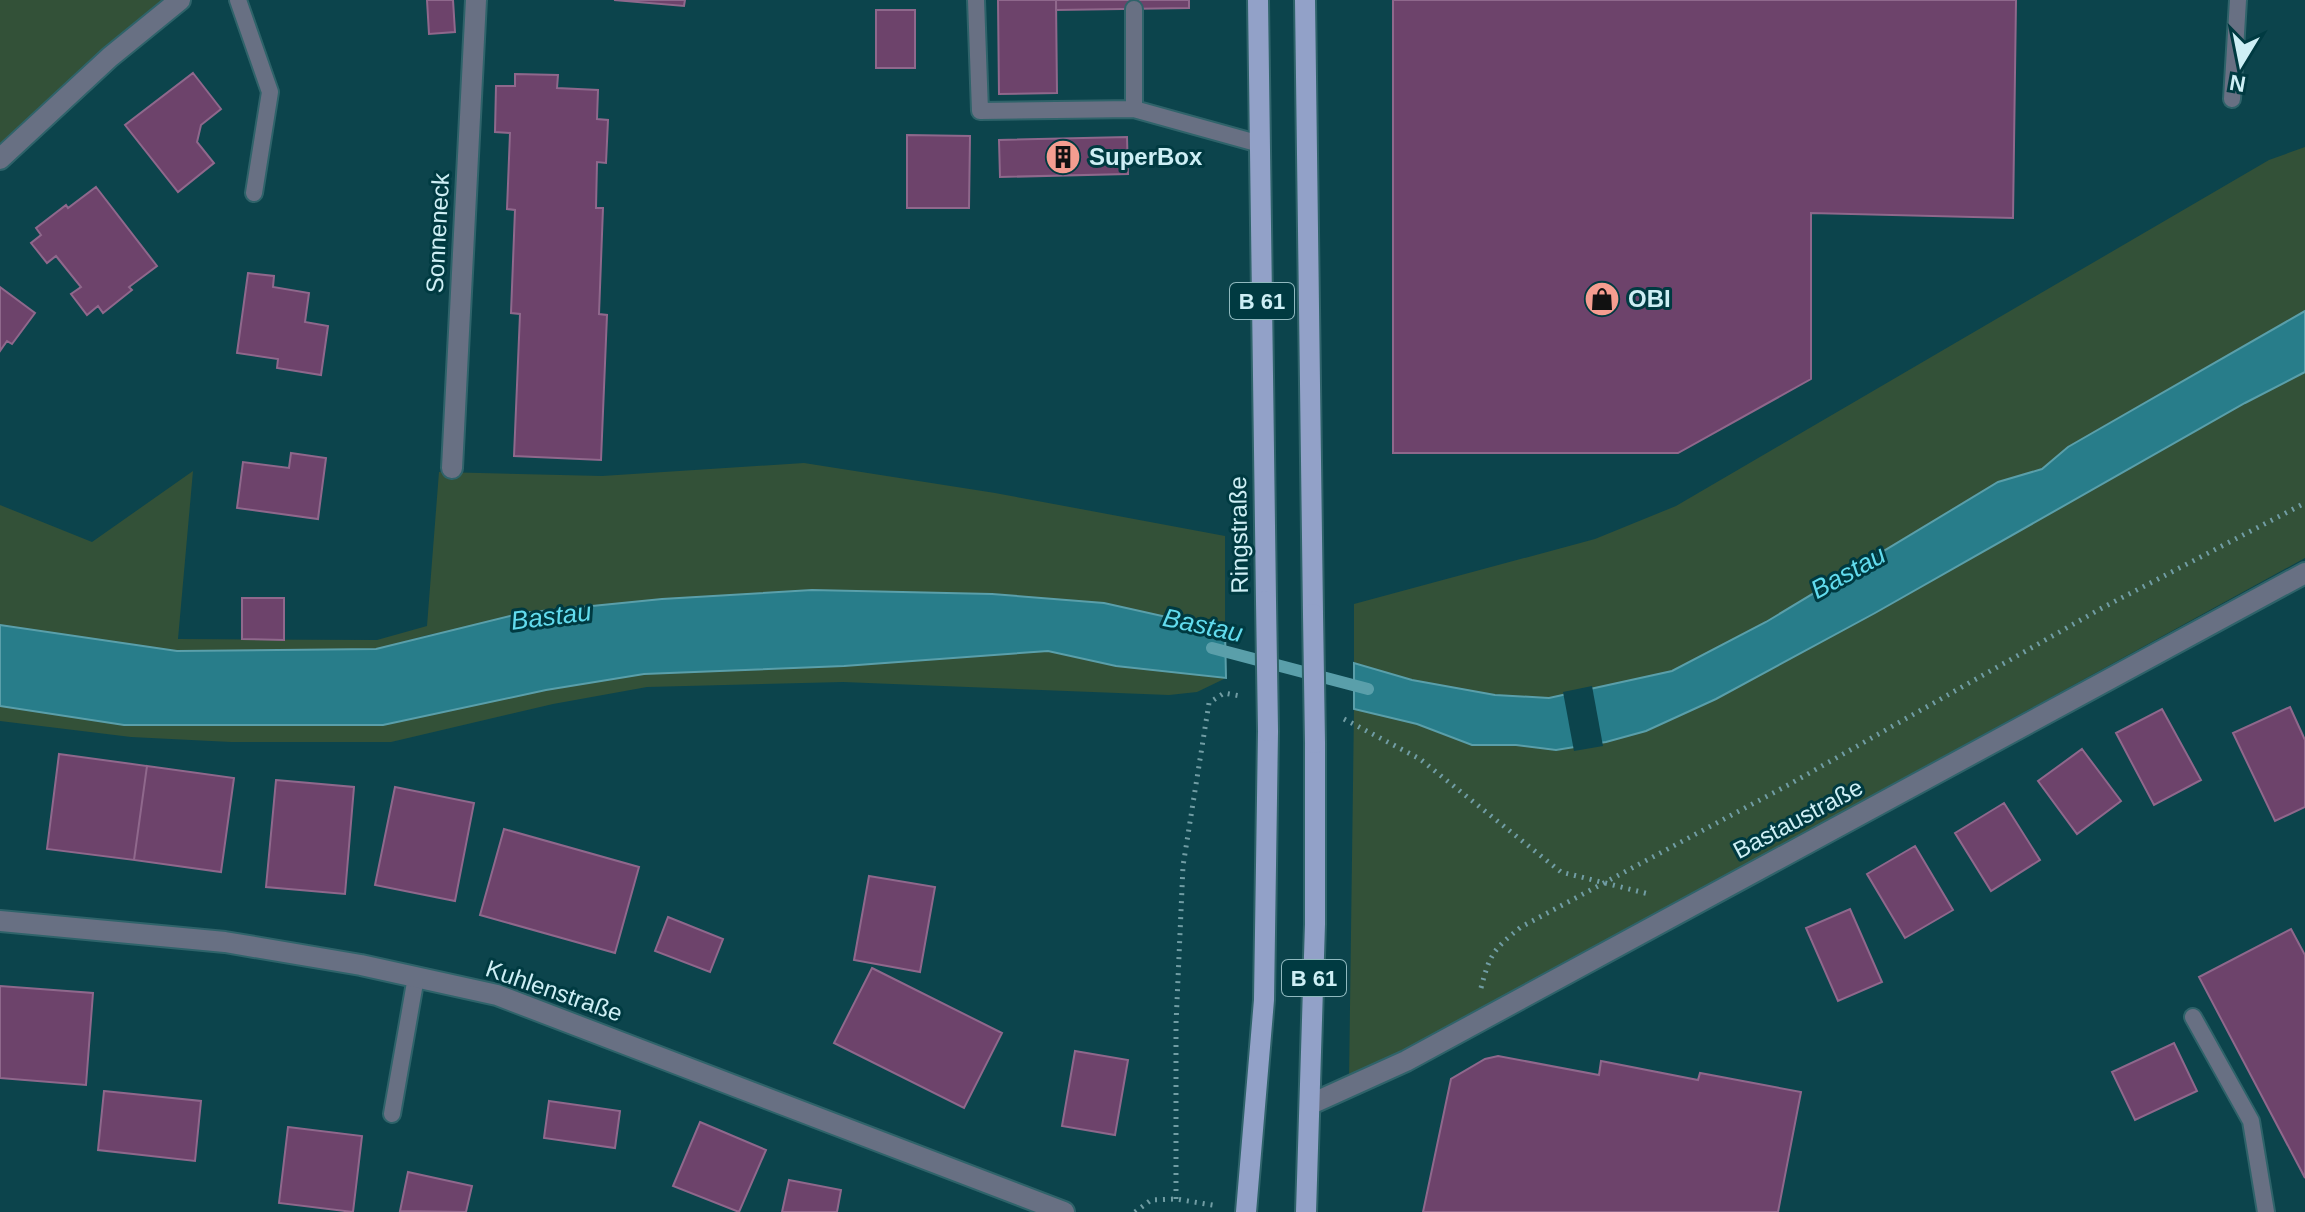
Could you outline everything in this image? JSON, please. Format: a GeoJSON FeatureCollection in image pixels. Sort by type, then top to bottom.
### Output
{"type":"FeatureCollection","features":[{"type":"Feature","properties":{"kind":"main road","name":"Ringstraße"},"geometry":{"type":"LineString","coordinates":[[1246,1211],[1264,1000],[1268,731],[1258,0]]}},
{"type":"Feature","properties":{"kind":"main road","name":"B 61"},"geometry":{"type":"LineString","coordinates":[[1305,0],[1315,743],[1311,1104],[1306,1212]]}},
{"type":"Feature","properties":{"kind":"street"},"geometry":{"type":"LineString","coordinates":[[0,159],[110,57],[180,0]]}},
{"type":"Feature","properties":{"kind":"street","name":"Sonneneck"},"geometry":{"type":"LineString","coordinates":[[452,468],[476,0]]}},
{"type":"Feature","properties":{"kind":"street","name":"Bastaustraße"},"geometry":{"type":"LineString","coordinates":[[1311,1104],[1406,1061],[2305,573]]}},
{"type":"Feature","properties":{"kind":"street","name":"Kuhlenstraße"},"geometry":{"type":"LineString","coordinates":[[0,921],[225,942],[497,995],[1064,1212]]}},
{"type":"Feature","properties":{"kind":"lane"},"geometry":{"type":"LineString","coordinates":[[238,0],[270,92],[254,193]]}},
{"type":"Feature","properties":{"kind":"lane"},"geometry":{"type":"LineString","coordinates":[[976,0],[980,111],[1134,109],[1260,144]]}},
{"type":"Feature","properties":{"kind":"lane"},"geometry":{"type":"LineString","coordinates":[[2232,99],[2238,0]]}},
{"type":"Feature","properties":{"kind":"lane"},"geometry":{"type":"LineString","coordinates":[[1134,9],[1134,109]]}},
{"type":"Feature","properties":{"kind":"lane"},"geometry":{"type":"LineString","coordinates":[[392,1114],[416,977]]}},
{"type":"Feature","properties":{"kind":"lane"},"geometry":{"type":"LineString","coordinates":[[2193,1017],[2251,1121],[2266,1212]]}},
{"type":"Feature","properties":{"kind":"path"},"geometry":{"type":"LineString","coordinates":[[1473,1024],[1488,960],[1498,946],[1521,927],[1790,784],[2102,608],[2305,503]]}},
{"type":"Feature","properties":{"kind":"path"},"geometry":{"type":"LineString","coordinates":[[1135,1212],[1151,1200],[1176,1199],[1246,1211]]}},
{"type":"Feature","properties":{"kind":"green space"},"geometry":{"type":"Polygon","coordinates":[[[0,0],[182,0],[0,159],[0,0]]]}},
{"type":"Feature","properties":{"kind":"green space"},"geometry":{"type":"Polygon","coordinates":[[[2305,147],[2305,311],[2068,447],[2042,469],[1998,482],[1766,622],[1672,671],[1549,698],[1495,695],[1412,680],[1354,663],[1354,604],[1595,539],[1676,506],[2269,160],[2305,147]]]}},
{"type":"Feature","properties":{"kind":"green space"},"geometry":{"type":"Polygon","coordinates":[[[2305,372],[2305,558],[1349,1082],[1354,709],[1417,724],[1444,735],[1556,750],[1646,731],[1716,699],[1875,613],[2305,372]]]}},
{"type":"Feature","properties":{"kind":"green space"},"geometry":{"type":"Polygon","coordinates":[[[804,463],[995,493],[1225,536],[1225,630],[1104,603],[992,594],[432,634],[376,649],[177,651],[0,625],[0,505],[92,542],[193,471],[178,639],[377,640],[427,626],[439,472],[602,476],[804,463]]]}},
{"type":"Feature","properties":{"kind":"green space"},"geometry":{"type":"Polygon","coordinates":[[[1048,651],[1116,666],[1226,678],[1197,692],[1169,695],[843,682],[647,687],[553,704],[391,742],[231,742],[131,737],[0,721],[0,706],[124,725],[383,725],[546,690],[644,674],[844,666],[1048,651]]]}},
{"type":"Feature","properties":{"kind":"water"},"geometry":{"type":"Polygon","coordinates":[[[2305,311],[2305,372],[1875,613],[1716,699],[1646,731],[1606,742],[1556,750],[1516,745],[1472,745],[1417,724],[1354,709],[1354,663],[1412,680],[1495,695],[1549,698],[1672,671],[1766,622],[1998,482],[2042,469],[2068,447],[2305,311]]]}},
{"type":"Feature","properties":{"kind":"water"},"geometry":{"type":"Polygon","coordinates":[[[812,590],[992,594],[1104,603],[1225,630],[1226,678],[1116,666],[1048,651],[844,666],[644,674],[546,690],[383,725],[124,725],[0,706],[0,625],[177,651],[376,649],[522,613],[662,599],[812,590]]]}},
{"type":"Feature","properties":{"kind":"pier"},"geometry":{"type":"Polygon","coordinates":[[[1592,686],[1603,746],[1574,751],[1563,692],[1592,686]]]}},
{"type":"Feature","properties":{"kind":"building"},"geometry":{"type":"Polygon","coordinates":[[[427,0],[453,0],[455,32],[429,34],[427,0]]]}},
{"type":"Feature","properties":{"kind":"building"},"geometry":{"type":"Polygon","coordinates":[[[614,0],[685,0],[684,6],[614,0]]]}},
{"type":"Feature","properties":{"kind":"building"},"geometry":{"type":"Polygon","coordinates":[[[998,0],[1056,0],[1057,93],[999,94],[998,0]]]}},
{"type":"Feature","properties":{"kind":"building"},"geometry":{"type":"Polygon","coordinates":[[[1056,0],[1189,0],[1189,8],[1056,10],[1056,0]]]}},
{"type":"Feature","properties":{"kind":"building","name":"OBI"},"geometry":{"type":"Polygon","coordinates":[[[1393,0],[2016,0],[2013,218],[1811,213],[1811,379],[1678,453],[1393,453],[1393,0]]]}},
{"type":"Feature","properties":{"kind":"building"},"geometry":{"type":"Polygon","coordinates":[[[876,10],[915,10],[915,68],[876,68],[876,10]]]}},
{"type":"Feature","properties":{"kind":"building"},"geometry":{"type":"Polygon","coordinates":[[[193,73],[221,109],[201,125],[197,142],[214,163],[178,192],[125,125],[193,73]]]}},
{"type":"Feature","properties":{"kind":"building"},"geometry":{"type":"Polygon","coordinates":[[[515,74],[558,75],[557,88],[598,90],[597,119],[608,120],[606,163],[597,162],[596,208],[603,208],[599,314],[607,315],[601,460],[514,456],[520,314],[511,313],[515,210],[507,209],[510,133],[495,132],[496,86],[515,86],[515,74]]]}},
{"type":"Feature","properties":{"kind":"building"},"geometry":{"type":"Polygon","coordinates":[[[907,135],[970,136],[969,208],[907,208],[907,135]]]}},
{"type":"Feature","properties":{"kind":"building","name":"SuperBox"},"geometry":{"type":"Polygon","coordinates":[[[1127,137],[1128,174],[1000,177],[999,140],[1127,137]]]}},
{"type":"Feature","properties":{"kind":"building"},"geometry":{"type":"Polygon","coordinates":[[[96,187],[157,266],[129,287],[132,290],[103,313],[98,306],[87,315],[71,294],[81,287],[56,256],[47,263],[31,243],[41,235],[36,228],[96,187]]]}},
{"type":"Feature","properties":{"kind":"building"},"geometry":{"type":"Polygon","coordinates":[[[248,273],[274,276],[273,287],[309,293],[305,322],[328,326],[321,375],[277,368],[278,359],[237,353],[248,273]]]}},
{"type":"Feature","properties":{"kind":"building"},"geometry":{"type":"Polygon","coordinates":[[[0,287],[35,313],[12,344],[7,341],[0,351],[0,287]]]}},
{"type":"Feature","properties":{"kind":"building"},"geometry":{"type":"Polygon","coordinates":[[[291,453],[326,458],[318,519],[237,508],[243,462],[289,468],[291,453]]]}},
{"type":"Feature","properties":{"kind":"building"},"geometry":{"type":"Polygon","coordinates":[[[242,598],[284,598],[284,640],[242,639],[242,598]]]}},
{"type":"Feature","properties":{"kind":"building"},"geometry":{"type":"Polygon","coordinates":[[[2290,707],[2305,740],[2305,807],[2275,821],[2233,733],[2290,707]]]}},
{"type":"Feature","properties":{"kind":"building"},"geometry":{"type":"Polygon","coordinates":[[[2162,709],[2201,780],[2154,805],[2116,733],[2162,709]]]}},
{"type":"Feature","properties":{"kind":"building"},"geometry":{"type":"Polygon","coordinates":[[[2082,749],[2121,801],[2077,834],[2038,781],[2082,749]]]}},
{"type":"Feature","properties":{"kind":"building"},"geometry":{"type":"Polygon","coordinates":[[[59,754],[147,766],[134,860],[47,849],[59,754]]]}},
{"type":"Feature","properties":{"kind":"building"},"geometry":{"type":"Polygon","coordinates":[[[147,766],[234,778],[221,872],[134,860],[147,766]]]}},
{"type":"Feature","properties":{"kind":"building"},"geometry":{"type":"Polygon","coordinates":[[[276,780],[354,787],[345,894],[266,887],[276,780]]]}},
{"type":"Feature","properties":{"kind":"building"},"geometry":{"type":"Polygon","coordinates":[[[395,787],[474,803],[455,901],[375,885],[395,787]]]}},
{"type":"Feature","properties":{"kind":"building"},"geometry":{"type":"Polygon","coordinates":[[[2004,803],[2040,860],[1991,891],[1955,833],[2004,803]]]}},
{"type":"Feature","properties":{"kind":"building"},"geometry":{"type":"Polygon","coordinates":[[[504,829],[639,867],[615,953],[480,915],[504,829]]]}},
{"type":"Feature","properties":{"kind":"building"},"geometry":{"type":"Polygon","coordinates":[[[1915,846],[1953,910],[1905,938],[1867,874],[1915,846]]]}},
{"type":"Feature","properties":{"kind":"building"},"geometry":{"type":"Polygon","coordinates":[[[869,876],[935,887],[920,972],[854,960],[869,876]]]}},
{"type":"Feature","properties":{"kind":"building"},"geometry":{"type":"Polygon","coordinates":[[[1850,909],[1882,982],[1838,1001],[1806,928],[1850,909]]]}},
{"type":"Feature","properties":{"kind":"building"},"geometry":{"type":"Polygon","coordinates":[[[668,917],[723,939],[710,972],[655,951],[668,917]]]}},
{"type":"Feature","properties":{"kind":"building"},"geometry":{"type":"Polygon","coordinates":[[[2291,929],[2305,955],[2305,1178],[2199,977],[2291,929]]]}},
{"type":"Feature","properties":{"kind":"building"},"geometry":{"type":"Polygon","coordinates":[[[872,968],[1002,1033],[964,1108],[834,1043],[872,968]]]}},
{"type":"Feature","properties":{"kind":"building"},"geometry":{"type":"Polygon","coordinates":[[[0,986],[93,993],[86,1085],[0,1078],[0,986]]]}},
{"type":"Feature","properties":{"kind":"building"},"geometry":{"type":"Polygon","coordinates":[[[2174,1043],[2197,1091],[2135,1120],[2112,1072],[2174,1043]]]}},
{"type":"Feature","properties":{"kind":"building"},"geometry":{"type":"Polygon","coordinates":[[[1075,1051],[1128,1060],[1115,1135],[1062,1126],[1075,1051]]]}},
{"type":"Feature","properties":{"kind":"building"},"geometry":{"type":"Polygon","coordinates":[[[1498,1056],[1599,1075],[1601,1061],[1698,1080],[1700,1073],[1801,1092],[1778,1212],[1423,1212],[1451,1079],[1485,1059],[1498,1056]]]}},
{"type":"Feature","properties":{"kind":"building"},"geometry":{"type":"Polygon","coordinates":[[[104,1091],[201,1101],[195,1161],[98,1150],[104,1091]]]}},
{"type":"Feature","properties":{"kind":"building"},"geometry":{"type":"Polygon","coordinates":[[[549,1101],[620,1111],[615,1148],[544,1138],[549,1101]]]}},
{"type":"Feature","properties":{"kind":"building"},"geometry":{"type":"Polygon","coordinates":[[[700,1122],[766,1150],[739,1212],[673,1186],[700,1122]]]}},
{"type":"Feature","properties":{"kind":"building"},"geometry":{"type":"Polygon","coordinates":[[[288,1127],[362,1136],[353,1212],[279,1203],[288,1127]]]}},
{"type":"Feature","properties":{"kind":"building"},"geometry":{"type":"Polygon","coordinates":[[[408,1172],[472,1186],[466,1212],[400,1211],[408,1172]]]}},
{"type":"Feature","properties":{"kind":"building"},"geometry":{"type":"Polygon","coordinates":[[[789,1180],[841,1190],[837,1212],[782,1212],[789,1180]]]}},
{"type":"Feature","properties":{"kind":"waterway","name":"Bastau"},"geometry":{"type":"LineString","coordinates":[[1212,648],[1368,689]]}},
{"type":"Feature","properties":{"kind":"place","name":"SuperBox"},"geometry":{"type":"Point","coordinates":[1063,157]}},
{"type":"Feature","properties":{"kind":"place","name":"OBI"},"geometry":{"type":"Point","coordinates":[1602,299]}}]}
